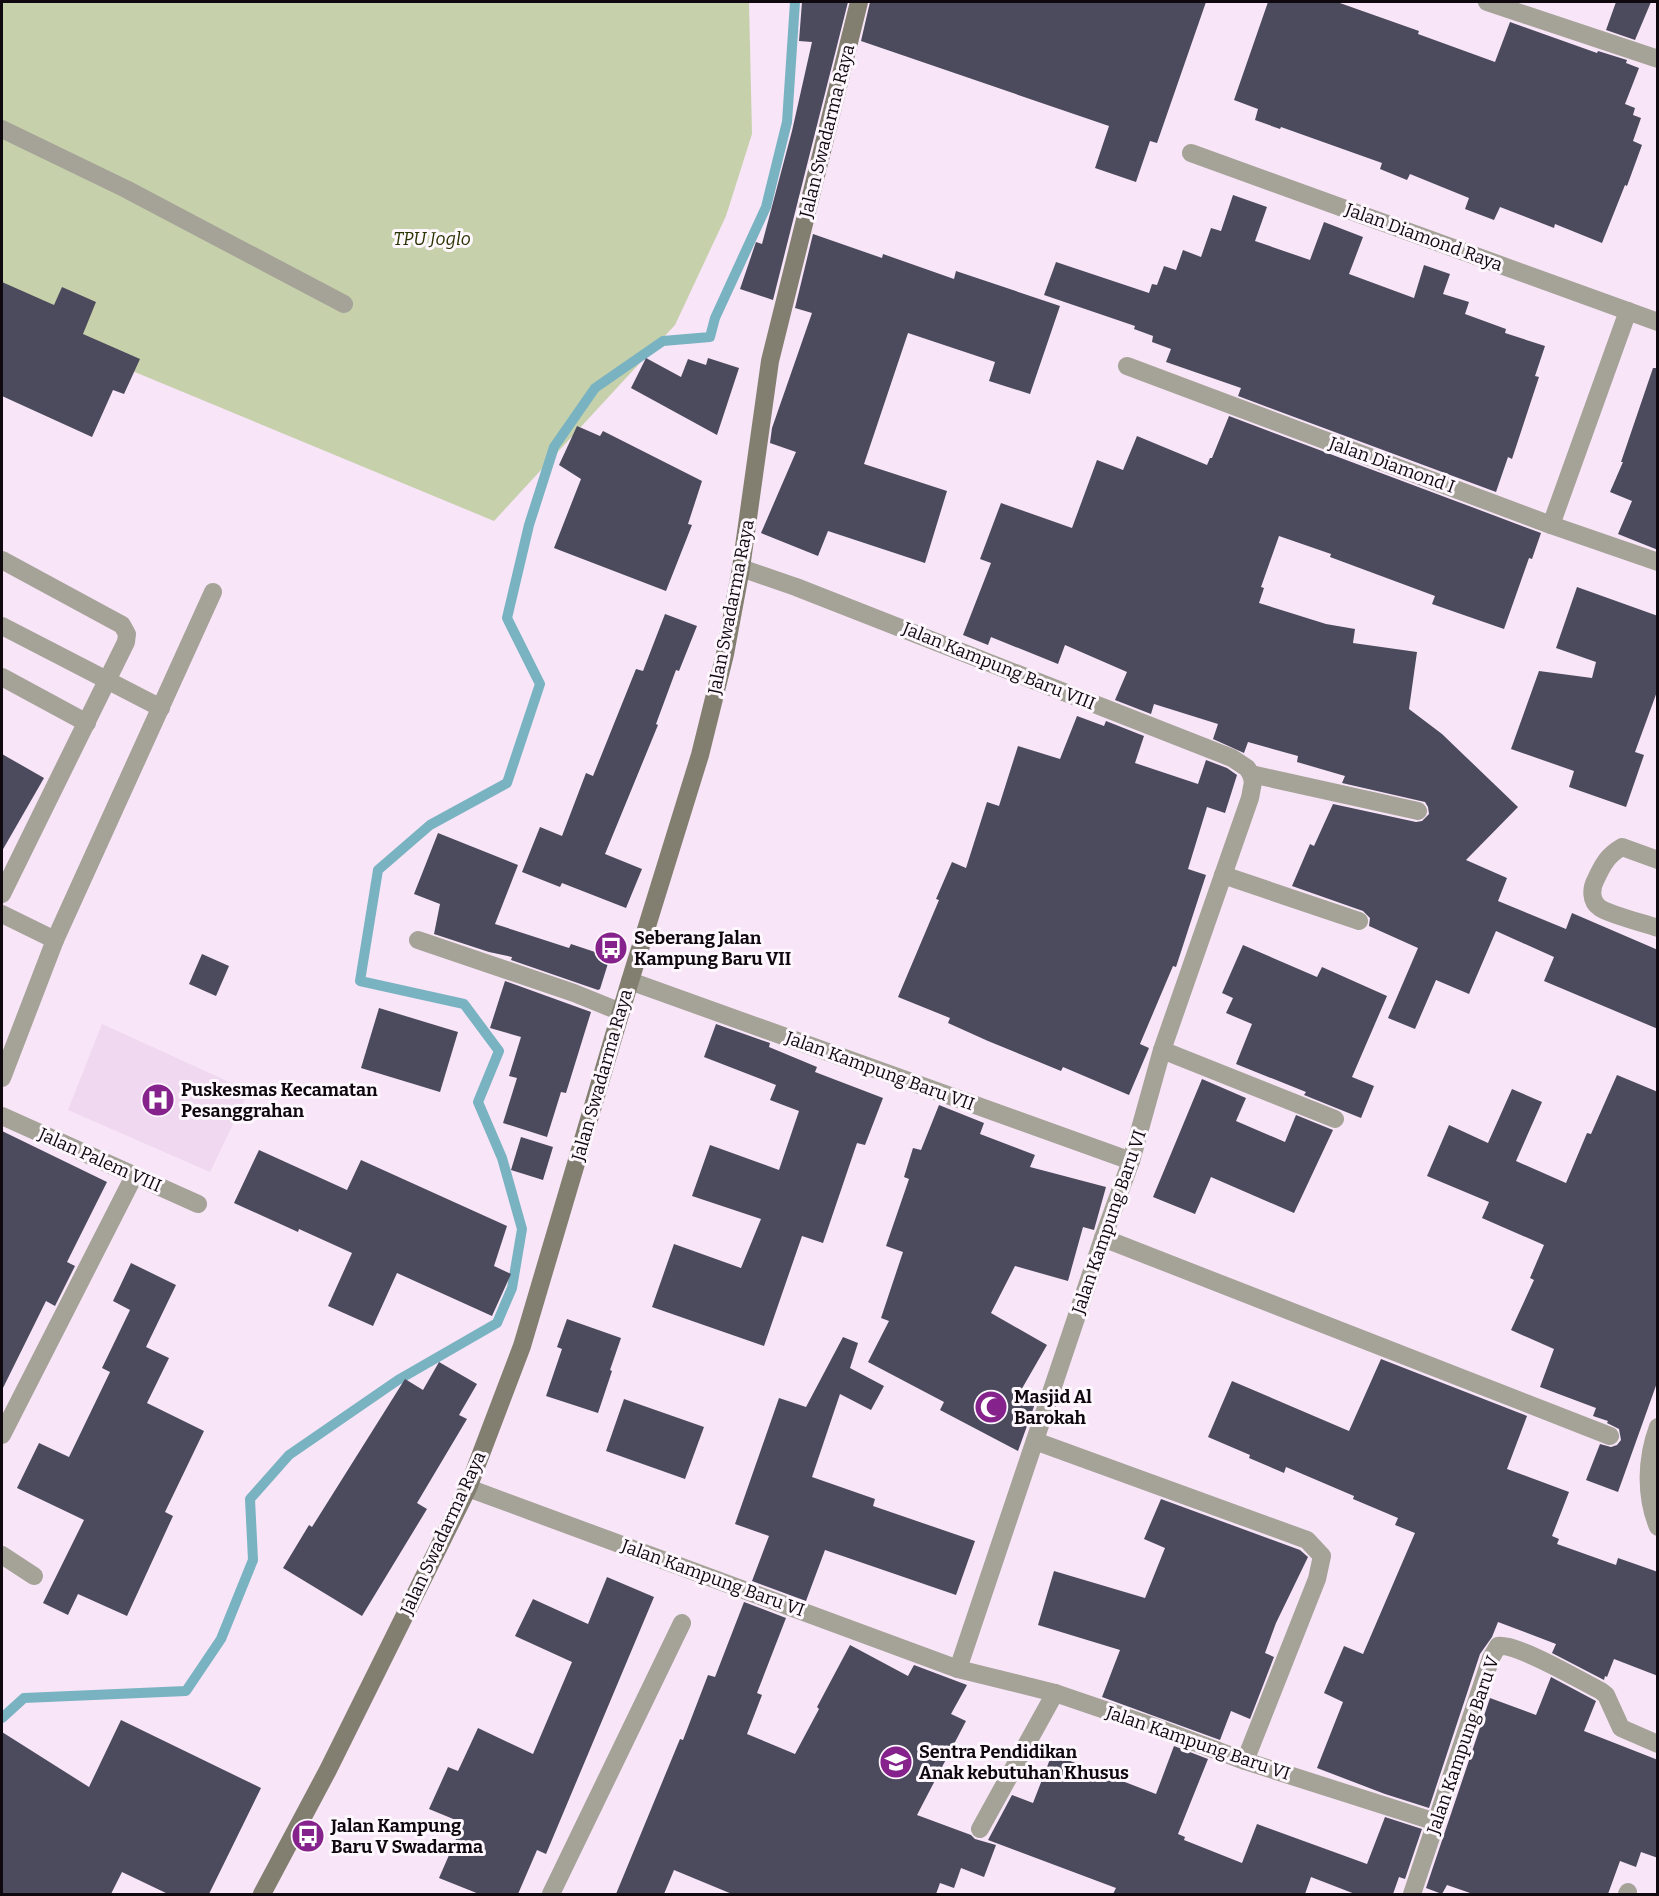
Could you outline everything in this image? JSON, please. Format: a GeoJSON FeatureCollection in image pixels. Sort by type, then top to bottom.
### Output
{"type":"FeatureCollection","features":[{"type":"Feature","properties":{"kind":"main road","name":"Jalan Swadarma Raya"},"geometry":{"type":"LineString","coordinates":[[262,1894],[333,1759],[468,1488],[522,1346],[630,981],[700,755],[725,654],[741,568],[770,361],[859,2]]}},
{"type":"Feature","properties":{"kind":"street"},"geometry":{"type":"LineString","coordinates":[[1487,2],[1658,59]]}},
{"type":"Feature","properties":{"kind":"street"},"geometry":{"type":"LineString","coordinates":[[2,129],[126,189],[344,304]]}},
{"type":"Feature","properties":{"kind":"street","name":"Jalan Diamond Raya"},"geometry":{"type":"LineString","coordinates":[[1191,153],[1658,322]]}},
{"type":"Feature","properties":{"kind":"street"},"geometry":{"type":"LineString","coordinates":[[1551,525],[1628,311]]}},
{"type":"Feature","properties":{"kind":"street","name":"Jalan Diamond I"},"geometry":{"type":"LineString","coordinates":[[1127,366],[1551,525],[1658,562]]}},
{"type":"Feature","properties":{"kind":"street"},"geometry":{"type":"LineString","coordinates":[[2,560],[122,625],[127,634],[126,642],[2,894]]}},
{"type":"Feature","properties":{"kind":"street","name":"Jalan Kampung Baru VIII"},"geometry":{"type":"LineString","coordinates":[[741,568],[807,591],[1232,758],[1247,768],[1251,774]]}},
{"type":"Feature","properties":{"kind":"street"},"geometry":{"type":"LineString","coordinates":[[2,1078],[55,940],[213,592]]}},
{"type":"Feature","properties":{"kind":"street"},"geometry":{"type":"LineString","coordinates":[[2,626],[161,708]]}},
{"type":"Feature","properties":{"kind":"street"},"geometry":{"type":"LineString","coordinates":[[2,677],[87,723]]}},
{"type":"Feature","properties":{"kind":"street"},"geometry":{"type":"LineString","coordinates":[[1251,774],[1418,811]]}},
{"type":"Feature","properties":{"kind":"street","name":"Jalan Kampung Baru VI"},"geometry":{"type":"LineString","coordinates":[[958,1669],[1131,1161],[1162,1050],[1250,798],[1253,782],[1251,774]]}},
{"type":"Feature","properties":{"kind":"street"},"geometry":{"type":"LineString","coordinates":[[1658,860],[1622,847],[1603,863],[1592,886],[1593,899],[1599,907],[1658,928]]}},
{"type":"Feature","properties":{"kind":"street"},"geometry":{"type":"LineString","coordinates":[[1223,875],[1359,921]]}},
{"type":"Feature","properties":{"kind":"street"},"geometry":{"type":"LineString","coordinates":[[2,914],[55,940]]}},
{"type":"Feature","properties":{"kind":"street"},"geometry":{"type":"LineString","coordinates":[[418,940],[574,993],[621,1012]]}},
{"type":"Feature","properties":{"kind":"street","name":"Jalan Kampung Baru VII"},"geometry":{"type":"LineString","coordinates":[[630,981],[1131,1161]]}},
{"type":"Feature","properties":{"kind":"street"},"geometry":{"type":"LineString","coordinates":[[1162,1050],[1335,1119]]}},
{"type":"Feature","properties":{"kind":"street","name":"Jalan Palem VIII"},"geometry":{"type":"LineString","coordinates":[[2,1116],[198,1204]]}},
{"type":"Feature","properties":{"kind":"street"},"geometry":{"type":"LineString","coordinates":[[2,1435],[134,1176]]}},
{"type":"Feature","properties":{"kind":"street"},"geometry":{"type":"LineString","coordinates":[[1103,1238],[1610,1436]]}},
{"type":"Feature","properties":{"kind":"street"},"geometry":{"type":"LineString","coordinates":[[1658,1427],[1651,1445],[1648,1482],[1658,1527]]}},
{"type":"Feature","properties":{"kind":"street"},"geometry":{"type":"LineString","coordinates":[[1035,1441],[1308,1540],[1322,1556],[1317,1578],[1245,1761]]}},
{"type":"Feature","properties":{"kind":"street","name":"Jalan Kampung Baru VI"},"geometry":{"type":"LineString","coordinates":[[468,1488],[958,1669],[1055,1694],[1149,1725],[1245,1761],[1436,1822]]}},
{"type":"Feature","properties":{"kind":"street"},"geometry":{"type":"LineString","coordinates":[[2,1555],[34,1576]]}},
{"type":"Feature","properties":{"kind":"street"},"geometry":{"type":"LineString","coordinates":[[552,1894],[682,1623]]}},
{"type":"Feature","properties":{"kind":"street","name":"Jalan Kampung Baru V"},"geometry":{"type":"LineString","coordinates":[[1412,1894],[1491,1658],[1498,1646],[1504,1645],[1528,1654],[1601,1691],[1606,1695],[1621,1728],[1658,1744]]}},
{"type":"Feature","properties":{"kind":"street"},"geometry":{"type":"LineString","coordinates":[[980,1829],[1055,1694]]}},
{"type":"Feature","properties":{"kind":"shaded area","name":"Puskesmas Kecamatan Pesanggrahan"},"geometry":{"type":"Polygon","coordinates":[[[102,1024],[249,1091],[210,1172],[68,1110],[102,1024]]]}},
{"type":"Feature","properties":{"kind":"green space","name":"TPU Joglo"},"geometry":{"type":"Polygon","coordinates":[[[2,2],[749,2],[752,134],[726,216],[675,325],[494,521],[2,317],[2,2]]]}},
{"type":"Feature","properties":{"kind":"building"},"geometry":{"type":"Polygon","coordinates":[[[802,2],[848,2],[773,300],[740,289],[756,242],[762,244],[792,131],[812,42],[799,41],[802,2]]]}},
{"type":"Feature","properties":{"kind":"building"},"geometry":{"type":"Polygon","coordinates":[[[870,2],[1206,2],[1157,143],[1150,141],[1136,182],[1095,168],[1109,126],[861,41],[870,2]]]}},
{"type":"Feature","properties":{"kind":"building"},"geometry":{"type":"Polygon","coordinates":[[[1268,2],[1337,2],[1419,31],[1418,34],[1495,62],[1510,22],[1597,53],[1598,51],[1627,60],[1626,63],[1639,68],[1625,104],[1635,108],[1633,115],[1641,118],[1633,141],[1642,145],[1602,243],[1555,224],[1554,228],[1500,207],[1494,220],[1465,209],[1469,198],[1410,174],[1407,180],[1380,169],[1382,163],[1255,120],[1258,109],[1234,100],[1268,2]]]}},
{"type":"Feature","properties":{"kind":"building"},"geometry":{"type":"Polygon","coordinates":[[[1616,2],[1651,2],[1635,40],[1606,30],[1616,2]]]}},
{"type":"Feature","properties":{"kind":"building"},"geometry":{"type":"Polygon","coordinates":[[[1233,195],[1267,207],[1255,241],[1310,260],[1324,222],[1363,237],[1349,274],[1414,298],[1424,265],[1450,274],[1443,294],[1469,302],[1465,314],[1506,329],[1505,333],[1545,346],[1535,376],[1539,377],[1512,459],[1508,457],[1496,492],[1238,396],[1241,388],[1166,362],[1171,349],[1152,342],[1153,336],[1134,329],[1135,326],[1044,295],[1056,262],[1149,293],[1152,284],[1157,285],[1164,266],[1176,270],[1183,250],[1201,257],[1211,228],[1221,231],[1233,195]]]}},
{"type":"Feature","properties":{"kind":"building"},"geometry":{"type":"Polygon","coordinates":[[[813,234],[882,258],[883,254],[954,279],[956,271],[1060,306],[1030,394],[989,381],[995,362],[908,333],[864,464],[947,491],[925,563],[828,531],[818,556],[761,533],[796,452],[770,443],[772,428],[812,313],[795,308],[813,234]]]}},
{"type":"Feature","properties":{"kind":"building"},"geometry":{"type":"Polygon","coordinates":[[[2,282],[54,305],[62,287],[96,302],[83,334],[140,359],[124,394],[113,390],[92,437],[2,396],[2,282]]]}},
{"type":"Feature","properties":{"kind":"building"},"geometry":{"type":"Polygon","coordinates":[[[646,358],[681,377],[688,359],[706,365],[708,358],[739,368],[717,435],[631,388],[646,358]]]}},
{"type":"Feature","properties":{"kind":"building"},"geometry":{"type":"Polygon","coordinates":[[[1653,368],[1658,368],[1658,550],[1618,534],[1632,501],[1610,492],[1623,462],[1621,462],[1653,368]]]}},
{"type":"Feature","properties":{"kind":"building"},"geometry":{"type":"Polygon","coordinates":[[[1229,416],[1541,533],[1532,559],[1529,558],[1504,629],[1432,604],[1435,596],[1330,557],[1331,554],[1279,536],[1261,587],[1264,588],[1259,603],[1326,624],[1355,629],[1353,643],[1417,652],[1409,709],[1442,734],[1518,807],[1466,860],[1507,878],[1498,901],[1566,929],[1572,913],[1658,950],[1658,1029],[1544,981],[1554,957],[1496,931],[1469,994],[1436,980],[1415,1029],[1388,1018],[1418,948],[1369,926],[1370,918],[1363,911],[1292,886],[1310,844],[1314,846],[1333,804],[1416,822],[1422,821],[1429,814],[1425,802],[1342,783],[1345,776],[1297,762],[1298,756],[1248,742],[1244,753],[1213,739],[1218,724],[1154,704],[1151,714],[1115,700],[1127,672],[1065,645],[1058,664],[991,637],[988,645],[963,635],[991,563],[980,559],[1001,503],[1072,528],[1097,460],[1123,470],[1137,436],[1207,465],[1229,416]]]}},
{"type":"Feature","properties":{"kind":"building"},"geometry":{"type":"Polygon","coordinates":[[[577,426],[600,436],[603,431],[702,481],[688,524],[692,525],[666,591],[554,548],[581,479],[559,465],[577,426]]]}},
{"type":"Feature","properties":{"kind":"building"},"geometry":{"type":"Polygon","coordinates":[[[1577,587],[1658,616],[1658,689],[1635,752],[1644,755],[1626,807],[1569,787],[1574,771],[1511,749],[1539,671],[1592,678],[1596,662],[1556,648],[1577,587]]]}},
{"type":"Feature","properties":{"kind":"building"},"geometry":{"type":"Polygon","coordinates":[[[665,614],[697,626],[679,671],[676,670],[656,724],[658,725],[605,854],[642,869],[626,908],[562,883],[560,887],[522,872],[540,827],[562,836],[586,773],[593,776],[636,669],[643,671],[665,614]]]}},
{"type":"Feature","properties":{"kind":"building"},"geometry":{"type":"Polygon","coordinates":[[[1077,716],[1104,726],[1106,721],[1144,736],[1135,763],[1198,784],[1206,760],[1227,768],[1237,775],[1225,813],[1207,807],[1188,869],[1206,875],[1176,967],[1173,966],[1140,1044],[1149,1048],[1129,1095],[1063,1067],[1061,1071],[988,1041],[948,1023],[950,1018],[898,997],[939,900],[936,899],[952,862],[966,868],[987,802],[999,806],[1018,746],[1060,759],[1077,716]]]}},
{"type":"Feature","properties":{"kind":"building"},"geometry":{"type":"Polygon","coordinates":[[[2,754],[44,778],[2,851],[2,754]]]}},
{"type":"Feature","properties":{"kind":"building"},"geometry":{"type":"Polygon","coordinates":[[[438,833],[518,865],[495,924],[569,948],[571,944],[610,957],[600,989],[511,960],[512,957],[434,934],[440,904],[414,894],[438,833]]]}},
{"type":"Feature","properties":{"kind":"building"},"geometry":{"type":"Polygon","coordinates":[[[1243,945],[1317,977],[1322,967],[1387,996],[1352,1077],[1374,1086],[1361,1118],[1304,1095],[1306,1092],[1236,1064],[1252,1024],[1226,1013],[1233,998],[1222,993],[1243,945]]]}},
{"type":"Feature","properties":{"kind":"building"},"geometry":{"type":"Polygon","coordinates":[[[202,954],[229,966],[216,996],[189,984],[202,954]]]}},
{"type":"Feature","properties":{"kind":"building"},"geometry":{"type":"Polygon","coordinates":[[[505,981],[591,1012],[566,1093],[561,1092],[547,1137],[503,1123],[517,1078],[509,1076],[521,1037],[490,1028],[505,981]]]}},
{"type":"Feature","properties":{"kind":"building"},"geometry":{"type":"Polygon","coordinates":[[[379,1008],[458,1032],[440,1092],[361,1068],[379,1008]]]}},
{"type":"Feature","properties":{"kind":"building"},"geometry":{"type":"Polygon","coordinates":[[[716,1024],[770,1043],[769,1047],[817,1067],[815,1072],[883,1098],[865,1145],[857,1143],[823,1243],[802,1236],[764,1346],[652,1307],[674,1244],[741,1268],[761,1219],[692,1196],[710,1145],[779,1170],[799,1111],[770,1100],[776,1085],[704,1057],[716,1024]]]}},
{"type":"Feature","properties":{"kind":"building"},"geometry":{"type":"Polygon","coordinates":[[[1617,1075],[1658,1092],[1658,1380],[1618,1492],[1586,1480],[1600,1444],[1611,1447],[1617,1445],[1621,1440],[1619,1429],[1607,1423],[1608,1421],[1593,1416],[1596,1408],[1540,1387],[1554,1349],[1511,1330],[1534,1280],[1530,1278],[1544,1245],[1482,1218],[1489,1202],[1427,1176],[1449,1125],[1488,1143],[1512,1089],[1542,1102],[1516,1161],[1566,1183],[1587,1133],[1591,1134],[1617,1075]]]}},
{"type":"Feature","properties":{"kind":"building"},"geometry":{"type":"Polygon","coordinates":[[[1202,1079],[1246,1098],[1236,1121],[1285,1142],[1296,1115],[1333,1130],[1294,1213],[1211,1177],[1195,1214],[1153,1197],[1202,1079]]]}},
{"type":"Feature","properties":{"kind":"building"},"geometry":{"type":"Polygon","coordinates":[[[939,1105],[984,1123],[980,1134],[1035,1155],[1030,1167],[1106,1187],[1094,1230],[1083,1227],[1068,1281],[1015,1266],[991,1313],[1047,1345],[1020,1392],[1036,1401],[1018,1451],[940,1410],[944,1402],[868,1362],[889,1321],[881,1318],[903,1252],[886,1246],[909,1179],[904,1177],[913,1148],[921,1150],[939,1105]]]}},
{"type":"Feature","properties":{"kind":"building"},"geometry":{"type":"Polygon","coordinates":[[[2,1131],[107,1182],[67,1262],[75,1266],[55,1306],[46,1301],[2,1390],[2,1131]]]}},
{"type":"Feature","properties":{"kind":"building"},"geometry":{"type":"Polygon","coordinates":[[[521,1137],[553,1147],[543,1180],[511,1170],[521,1137]]]}},
{"type":"Feature","properties":{"kind":"building"},"geometry":{"type":"Polygon","coordinates":[[[259,1150],[347,1190],[361,1160],[507,1226],[494,1266],[511,1274],[492,1316],[397,1273],[373,1326],[328,1306],[352,1253],[234,1203],[259,1150]]]}},
{"type":"Feature","properties":{"kind":"building"},"geometry":{"type":"Polygon","coordinates":[[[131,1263],[176,1285],[146,1347],[169,1358],[147,1403],[204,1431],[165,1512],[173,1516],[127,1616],[78,1594],[68,1615],[43,1603],[84,1520],[17,1488],[39,1443],[69,1457],[110,1372],[102,1368],[130,1310],[113,1301],[131,1263]]]}},
{"type":"Feature","properties":{"kind":"building"},"geometry":{"type":"Polygon","coordinates":[[[567,1319],[621,1338],[598,1413],[546,1396],[562,1349],[557,1347],[567,1319]]]}},
{"type":"Feature","properties":{"kind":"building"},"geometry":{"type":"Polygon","coordinates":[[[843,1337],[858,1343],[850,1368],[884,1386],[871,1410],[840,1394],[812,1477],[875,1499],[873,1506],[975,1541],[956,1595],[825,1550],[806,1601],[752,1581],[769,1536],[735,1524],[779,1398],[806,1407],[843,1337]]]}},
{"type":"Feature","properties":{"kind":"building"},"geometry":{"type":"Polygon","coordinates":[[[1381,1359],[1527,1416],[1507,1469],[1569,1492],[1552,1536],[1559,1539],[1557,1544],[1616,1565],[1618,1558],[1658,1572],[1658,1676],[1614,1659],[1604,1680],[1552,1653],[1556,1644],[1498,1622],[1492,1637],[1480,1654],[1429,1808],[1317,1768],[1343,1702],[1324,1693],[1344,1646],[1363,1654],[1415,1533],[1395,1525],[1398,1518],[1353,1499],[1354,1496],[1286,1467],[1284,1473],[1208,1437],[1232,1381],[1349,1431],[1381,1359]]]}},
{"type":"Feature","properties":{"kind":"building"},"geometry":{"type":"Polygon","coordinates":[[[439,1362],[477,1384],[459,1415],[467,1419],[417,1503],[427,1509],[362,1616],[283,1568],[309,1525],[312,1527],[405,1379],[423,1390],[439,1362]]]}},
{"type":"Feature","properties":{"kind":"building"},"geometry":{"type":"Polygon","coordinates":[[[624,1399],[704,1427],[685,1479],[606,1451],[624,1399]]]}},
{"type":"Feature","properties":{"kind":"building"},"geometry":{"type":"Polygon","coordinates":[[[1161,1499],[1300,1550],[1308,1557],[1276,1623],[1265,1653],[1274,1657],[1250,1719],[1231,1711],[1220,1740],[1102,1697],[1120,1650],[1038,1625],[1054,1571],[1145,1598],[1165,1548],[1144,1539],[1161,1499]]]}},
{"type":"Feature","properties":{"kind":"building"},"geometry":{"type":"Polygon","coordinates":[[[607,1577],[654,1597],[546,1854],[537,1850],[518,1894],[479,1894],[439,1878],[463,1823],[429,1809],[448,1767],[458,1771],[478,1728],[533,1754],[572,1662],[515,1636],[533,1599],[588,1624],[607,1577]]]}},
{"type":"Feature","properties":{"kind":"building"},"geometry":{"type":"Polygon","coordinates":[[[744,1602],[786,1618],[757,1693],[762,1695],[747,1734],[795,1754],[850,1645],[908,1676],[914,1665],[967,1685],[951,1714],[966,1721],[917,1815],[971,1835],[975,1839],[996,1845],[984,1877],[961,1868],[954,1888],[940,1883],[936,1894],[732,1894],[674,1870],[664,1894],[616,1894],[680,1739],[683,1740],[708,1675],[715,1677],[744,1602]]]}},
{"type":"Feature","properties":{"kind":"building"},"geometry":{"type":"Polygon","coordinates":[[[1551,1677],[1596,1701],[1584,1731],[1658,1760],[1658,1858],[1641,1852],[1636,1867],[1620,1861],[1608,1894],[1473,1894],[1447,1885],[1442,1894],[1426,1888],[1490,1698],[1536,1715],[1551,1677]]]}},
{"type":"Feature","properties":{"kind":"building"},"geometry":{"type":"Polygon","coordinates":[[[121,1720],[261,1788],[209,1894],[168,1894],[122,1872],[111,1894],[2,1894],[2,1732],[89,1787],[121,1720]]]}},
{"type":"Feature","properties":{"kind":"building"},"geometry":{"type":"Polygon","coordinates":[[[1174,1746],[1208,1759],[1178,1834],[1185,1837],[1184,1840],[1242,1863],[1257,1824],[1367,1864],[1385,1817],[1422,1829],[1405,1879],[1399,1877],[1393,1894],[1355,1894],[1311,1877],[1305,1894],[1113,1894],[1116,1888],[988,1840],[1012,1795],[1033,1803],[1052,1754],[1156,1794],[1174,1746]]]}},
{"type":"Feature","properties":{"kind":"waterway"},"geometry":{"type":"LineString","coordinates":[[2,1718],[24,1698],[186,1691],[221,1639],[253,1560],[250,1499],[289,1455],[398,1380],[497,1323],[512,1288],[522,1229],[502,1158],[478,1102],[499,1051],[464,1004],[360,981],[378,870],[430,825],[507,783],[540,684],[507,618],[529,525],[554,447],[595,388],[663,341],[710,337],[715,318],[766,207],[787,122],[795,2]]}},
{"type":"Feature","properties":{"kind":"place","name":"Seberang Jalan Kampung Baru VII"},"geometry":{"type":"Point","coordinates":[611,948]}},
{"type":"Feature","properties":{"kind":"place","name":"Puskesmas Kecamatan Pesanggrahan"},"geometry":{"type":"Point","coordinates":[158,1100]}},
{"type":"Feature","properties":{"kind":"place","name":"Masjid Al Barokah"},"geometry":{"type":"Point","coordinates":[991,1407]}},
{"type":"Feature","properties":{"kind":"place","name":"Sentra Pendidikan Anak kebutuhan Khusus"},"geometry":{"type":"Point","coordinates":[896,1762]}},
{"type":"Feature","properties":{"kind":"place","name":"Jalan Kampung Baru V Swadarma"},"geometry":{"type":"Point","coordinates":[308,1836]}}]}
